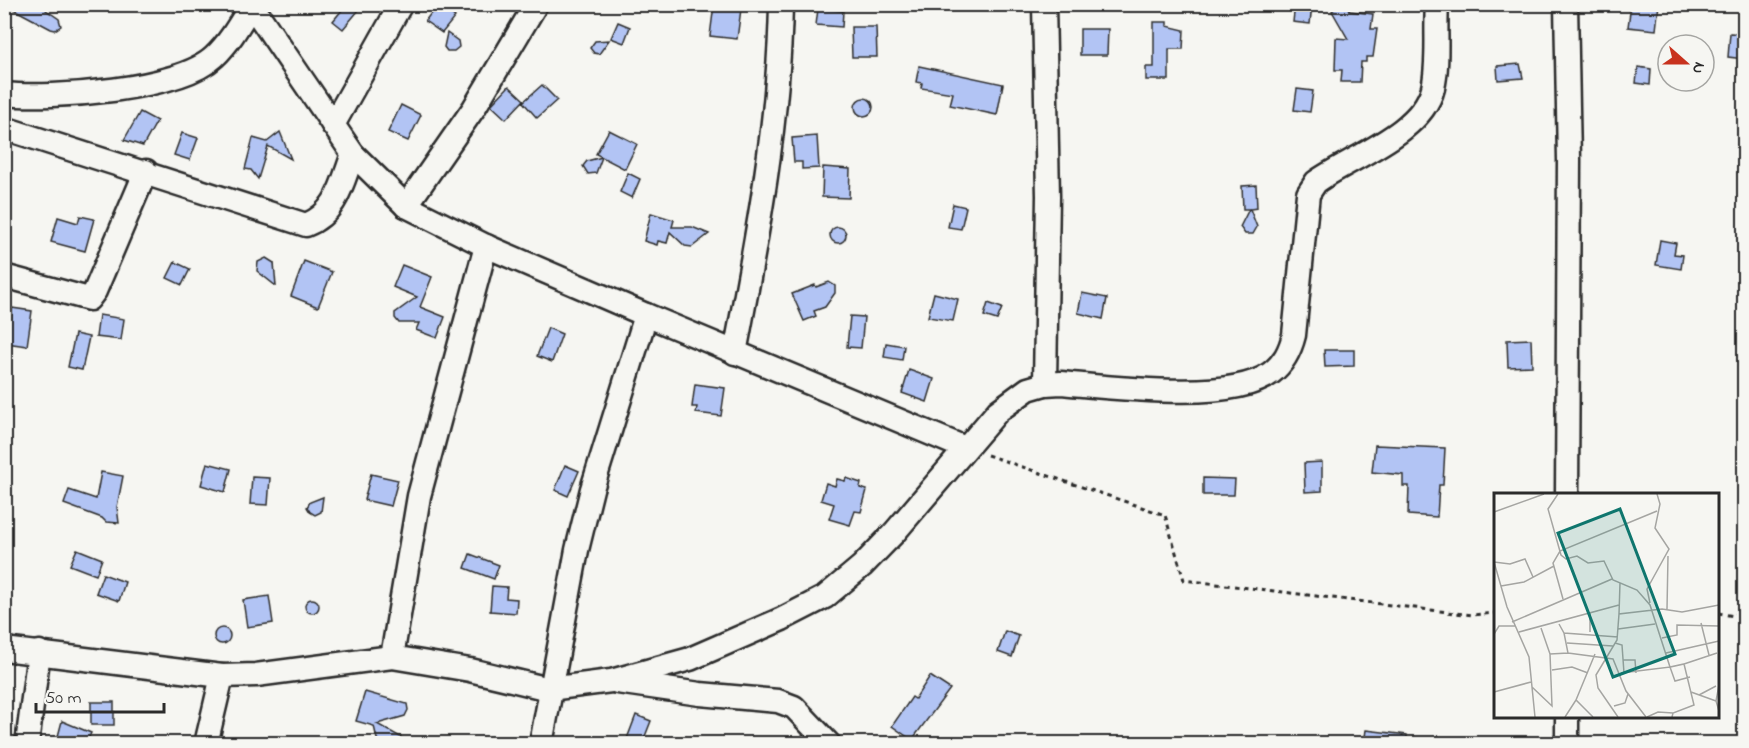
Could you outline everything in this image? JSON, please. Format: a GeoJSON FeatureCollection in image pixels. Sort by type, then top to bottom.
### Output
{"type":"FeatureCollection","features":[{"type":"Feature","properties":{"kind":"street"},"geometry":{"type":"LineString","coordinates":[[333,125],[401,4]]}},
{"type":"Feature","properties":{"kind":"street"},"geometry":{"type":"LineString","coordinates":[[406,206],[474,108],[536,4]]}},
{"type":"Feature","properties":{"kind":"street"},"geometry":{"type":"LineString","coordinates":[[1044,4],[1047,196],[1045,384]]}},
{"type":"Feature","properties":{"kind":"street"},"geometry":{"type":"LineString","coordinates":[[4,649],[222,676],[256,675],[392,657],[470,670],[549,689],[611,681],[690,659],[782,619],[825,597],[862,566],[894,533],[965,448],[1012,399],[1028,389],[1045,384],[1164,392],[1197,390],[1251,382],[1269,375],[1279,366],[1289,352],[1294,335],[1308,194],[1316,182],[1390,137],[1414,120],[1426,106],[1433,87],[1437,4]]}},
{"type":"Feature","properties":{"kind":"street"},"geometry":{"type":"LineString","coordinates":[[1566,4],[1569,160],[1567,493]]}},
{"type":"Feature","properties":{"kind":"street"},"geometry":{"type":"LineString","coordinates":[[6,100],[162,81],[191,71],[214,57],[251,5],[353,154],[406,206],[486,246],[735,353],[965,448]]}},
{"type":"Feature","properties":{"kind":"street"},"geometry":{"type":"LineString","coordinates":[[735,353],[768,176],[776,107],[774,7]]}},
{"type":"Feature","properties":{"kind":"street"},"geometry":{"type":"LineString","coordinates":[[4,128],[146,171],[306,225],[322,219],[332,205],[353,154]]}},
{"type":"Feature","properties":{"kind":"street"},"geometry":{"type":"LineString","coordinates":[[4,276],[89,299],[95,291],[146,171]]}},
{"type":"Feature","properties":{"kind":"street"},"geometry":{"type":"LineString","coordinates":[[392,657],[419,496],[486,246]]}},
{"type":"Feature","properties":{"kind":"street"},"geometry":{"type":"LineString","coordinates":[[541,744],[549,689],[577,550],[590,499],[646,315]]}},
{"type":"Feature","properties":{"kind":"street"},"geometry":{"type":"LineString","coordinates":[[27,744],[39,652]]}},
{"type":"Feature","properties":{"kind":"street"},"geometry":{"type":"LineString","coordinates":[[206,744],[222,676]]}},
{"type":"Feature","properties":{"kind":"street"},"geometry":{"type":"LineString","coordinates":[[611,681],[700,694],[778,701],[794,707],[811,722],[829,744]]}},
{"type":"Feature","properties":{"kind":"street"},"geometry":{"type":"LineString","coordinates":[[1567,718],[1567,744]]}},
{"type":"Feature","properties":{"kind":"path"},"geometry":{"type":"LineString","coordinates":[[965,448],[1165,515],[1184,580],[1472,615],[1494,613]]}},
{"type":"Feature","properties":{"kind":"path"},"geometry":{"type":"LineString","coordinates":[[1719,613],[1734,616],[1744,610]]}},
{"type":"Feature","properties":{"kind":"building"},"geometry":{"type":"Polygon","coordinates":[[[4,4],[48,4],[46,10],[59,19],[61,26],[55,30],[51,29],[4,4]]]}},
{"type":"Feature","properties":{"kind":"building"},"geometry":{"type":"Polygon","coordinates":[[[347,4],[364,4],[343,29],[333,21],[347,4]]]}},
{"type":"Feature","properties":{"kind":"building"},"geometry":{"type":"Polygon","coordinates":[[[438,4],[455,17],[442,33],[425,21],[438,4]]]}},
{"type":"Feature","properties":{"kind":"building"},"geometry":{"type":"Polygon","coordinates":[[[1295,4],[1312,4],[1310,24],[1293,22],[1295,4]]]}},
{"type":"Feature","properties":{"kind":"building"},"geometry":{"type":"Polygon","coordinates":[[[1631,4],[1659,4],[1656,30],[1628,27],[1631,4]]]}},
{"type":"Feature","properties":{"kind":"building"},"geometry":{"type":"Polygon","coordinates":[[[714,5],[741,9],[737,39],[710,36],[714,5]]]}},
{"type":"Feature","properties":{"kind":"building"},"geometry":{"type":"Polygon","coordinates":[[[1340,5],[1345,5],[1350,11],[1373,14],[1371,29],[1377,29],[1373,57],[1366,57],[1366,62],[1361,62],[1360,82],[1341,82],[1342,70],[1335,70],[1336,38],[1348,39],[1332,11],[1340,5]]]}},
{"type":"Feature","properties":{"kind":"building"},"geometry":{"type":"Polygon","coordinates":[[[818,9],[843,11],[842,27],[816,25],[818,9]]]}},
{"type":"Feature","properties":{"kind":"building"},"geometry":{"type":"Polygon","coordinates":[[[618,22],[630,27],[624,43],[611,38],[618,22]]]}},
{"type":"Feature","properties":{"kind":"building"},"geometry":{"type":"Polygon","coordinates":[[[1154,22],[1167,22],[1167,26],[1184,30],[1183,49],[1169,49],[1169,80],[1146,80],[1146,67],[1154,67],[1154,22]]]}},
{"type":"Feature","properties":{"kind":"building"},"geometry":{"type":"Polygon","coordinates":[[[851,27],[876,27],[877,57],[852,57],[851,27]]]}},
{"type":"Feature","properties":{"kind":"building"},"geometry":{"type":"Polygon","coordinates":[[[1080,29],[1108,29],[1107,55],[1080,55],[1080,29]]]}},
{"type":"Feature","properties":{"kind":"building"},"geometry":{"type":"Polygon","coordinates":[[[447,33],[458,41],[459,47],[454,51],[447,51],[444,47],[447,33]]]}},
{"type":"Feature","properties":{"kind":"building"},"geometry":{"type":"Polygon","coordinates":[[[1730,33],[1744,34],[1744,59],[1728,57],[1730,33]]]}},
{"type":"Feature","properties":{"kind":"building"},"geometry":{"type":"Polygon","coordinates":[[[609,40],[599,54],[594,53],[590,48],[595,41],[609,40]]]}},
{"type":"Feature","properties":{"kind":"building"},"geometry":{"type":"Polygon","coordinates":[[[1520,64],[1523,78],[1498,80],[1497,66],[1520,64]]]}},
{"type":"Feature","properties":{"kind":"building"},"geometry":{"type":"Polygon","coordinates":[[[919,66],[1003,84],[997,115],[950,105],[953,93],[921,88],[922,83],[916,82],[919,66]]]}},
{"type":"Feature","properties":{"kind":"building"},"geometry":{"type":"Polygon","coordinates":[[[1638,67],[1651,69],[1650,85],[1636,83],[1638,67]]]}},
{"type":"Feature","properties":{"kind":"building"},"geometry":{"type":"Polygon","coordinates":[[[542,85],[557,100],[537,118],[523,102],[542,85]]]}},
{"type":"Feature","properties":{"kind":"building"},"geometry":{"type":"Polygon","coordinates":[[[509,86],[524,100],[506,119],[491,105],[509,86]]]}},
{"type":"Feature","properties":{"kind":"building"},"geometry":{"type":"Polygon","coordinates":[[[1297,89],[1313,91],[1310,112],[1294,110],[1297,89]]]}},
{"type":"Feature","properties":{"kind":"building"},"geometry":{"type":"Polygon","coordinates":[[[864,98],[870,101],[873,107],[870,113],[864,116],[858,113],[855,107],[858,101],[864,98]]]}},
{"type":"Feature","properties":{"kind":"building"},"geometry":{"type":"Polygon","coordinates":[[[401,105],[421,115],[408,141],[388,132],[401,105]]]}},
{"type":"Feature","properties":{"kind":"building"},"geometry":{"type":"Polygon","coordinates":[[[140,112],[157,121],[143,146],[124,140],[140,112]]]}},
{"type":"Feature","properties":{"kind":"building"},"geometry":{"type":"Polygon","coordinates":[[[609,130],[637,144],[625,169],[596,154],[609,130]]]}},
{"type":"Feature","properties":{"kind":"building"},"geometry":{"type":"Polygon","coordinates":[[[280,132],[291,159],[268,146],[258,179],[251,170],[245,169],[253,138],[267,142],[280,132]]]}},
{"type":"Feature","properties":{"kind":"building"},"geometry":{"type":"Polygon","coordinates":[[[182,133],[198,138],[190,160],[174,155],[182,133]]]}},
{"type":"Feature","properties":{"kind":"building"},"geometry":{"type":"Polygon","coordinates":[[[817,136],[819,168],[802,169],[802,162],[794,162],[792,138],[817,136]]]}},
{"type":"Feature","properties":{"kind":"building"},"geometry":{"type":"Polygon","coordinates":[[[602,157],[596,173],[588,174],[583,166],[587,161],[602,157]]]}},
{"type":"Feature","properties":{"kind":"building"},"geometry":{"type":"Polygon","coordinates":[[[823,167],[850,169],[849,198],[822,197],[823,167]]]}},
{"type":"Feature","properties":{"kind":"building"},"geometry":{"type":"Polygon","coordinates":[[[628,173],[640,179],[632,198],[620,192],[628,173]]]}},
{"type":"Feature","properties":{"kind":"building"},"geometry":{"type":"Polygon","coordinates":[[[1256,185],[1257,208],[1250,209],[1257,227],[1253,234],[1245,234],[1240,227],[1249,209],[1243,209],[1242,186],[1256,185]]]}},
{"type":"Feature","properties":{"kind":"building"},"geometry":{"type":"Polygon","coordinates":[[[953,204],[966,207],[961,229],[948,227],[953,204]]]}},
{"type":"Feature","properties":{"kind":"building"},"geometry":{"type":"Polygon","coordinates":[[[651,213],[674,220],[672,227],[692,227],[709,234],[692,247],[685,246],[670,232],[667,243],[658,241],[657,245],[644,241],[651,213]]]}},
{"type":"Feature","properties":{"kind":"building"},"geometry":{"type":"Polygon","coordinates":[[[80,216],[94,219],[85,251],[51,242],[58,217],[78,223],[80,216]]]}},
{"type":"Feature","properties":{"kind":"building"},"geometry":{"type":"Polygon","coordinates":[[[838,227],[846,235],[838,243],[830,235],[838,227]]]}},
{"type":"Feature","properties":{"kind":"building"},"geometry":{"type":"Polygon","coordinates":[[[1660,240],[1676,243],[1674,254],[1683,255],[1681,269],[1656,265],[1660,240]]]}},
{"type":"Feature","properties":{"kind":"building"},"geometry":{"type":"Polygon","coordinates":[[[266,258],[274,263],[276,286],[257,271],[258,262],[266,258]]]}},
{"type":"Feature","properties":{"kind":"building"},"geometry":{"type":"Polygon","coordinates":[[[304,261],[332,272],[318,307],[291,296],[304,261]]]}},
{"type":"Feature","properties":{"kind":"building"},"geometry":{"type":"Polygon","coordinates":[[[175,262],[190,269],[182,285],[167,278],[175,262]]]}},
{"type":"Feature","properties":{"kind":"building"},"geometry":{"type":"Polygon","coordinates":[[[402,265],[432,277],[420,307],[445,317],[437,338],[416,330],[419,323],[399,323],[395,318],[395,313],[417,297],[393,287],[402,265]]]}},
{"type":"Feature","properties":{"kind":"building"},"geometry":{"type":"Polygon","coordinates":[[[829,282],[835,286],[835,293],[825,307],[814,311],[816,316],[804,321],[792,294],[829,282]]]}},
{"type":"Feature","properties":{"kind":"building"},"geometry":{"type":"Polygon","coordinates":[[[934,293],[958,299],[953,321],[928,317],[934,293]]]}},
{"type":"Feature","properties":{"kind":"building"},"geometry":{"type":"Polygon","coordinates":[[[1082,293],[1107,298],[1103,319],[1078,313],[1082,293]]]}},
{"type":"Feature","properties":{"kind":"building"},"geometry":{"type":"Polygon","coordinates":[[[988,303],[1002,308],[997,320],[984,316],[988,303]]]}},
{"type":"Feature","properties":{"kind":"building"},"geometry":{"type":"Polygon","coordinates":[[[12,308],[32,311],[27,346],[6,343],[7,331],[4,331],[4,317],[11,318],[12,308]]]}},
{"type":"Feature","properties":{"kind":"building"},"geometry":{"type":"Polygon","coordinates":[[[99,315],[124,319],[121,340],[96,337],[99,315]]]}},
{"type":"Feature","properties":{"kind":"building"},"geometry":{"type":"Polygon","coordinates":[[[850,316],[864,317],[861,348],[847,347],[850,316]]]}},
{"type":"Feature","properties":{"kind":"building"},"geometry":{"type":"Polygon","coordinates":[[[548,328],[562,334],[552,362],[537,356],[548,328]]]}},
{"type":"Feature","properties":{"kind":"building"},"geometry":{"type":"Polygon","coordinates":[[[75,334],[89,337],[82,370],[68,367],[75,334]]]}},
{"type":"Feature","properties":{"kind":"building"},"geometry":{"type":"Polygon","coordinates":[[[1531,339],[1532,366],[1508,367],[1507,340],[1531,339]]]}},
{"type":"Feature","properties":{"kind":"building"},"geometry":{"type":"Polygon","coordinates":[[[886,343],[904,346],[902,360],[884,357],[886,343]]]}},
{"type":"Feature","properties":{"kind":"building"},"geometry":{"type":"Polygon","coordinates":[[[1324,350],[1354,350],[1354,366],[1325,367],[1324,350]]]}},
{"type":"Feature","properties":{"kind":"building"},"geometry":{"type":"Polygon","coordinates":[[[909,370],[934,379],[927,402],[902,393],[909,370]]]}},
{"type":"Feature","properties":{"kind":"building"},"geometry":{"type":"Polygon","coordinates":[[[695,384],[725,388],[721,416],[696,413],[697,407],[692,407],[695,384]]]}},
{"type":"Feature","properties":{"kind":"building"},"geometry":{"type":"Polygon","coordinates":[[[1375,445],[1445,448],[1443,485],[1439,485],[1437,517],[1408,515],[1409,486],[1403,486],[1403,475],[1372,472],[1375,445]]]}},
{"type":"Feature","properties":{"kind":"building"},"geometry":{"type":"Polygon","coordinates":[[[1322,462],[1322,491],[1305,492],[1304,463],[1322,462]]]}},
{"type":"Feature","properties":{"kind":"building"},"geometry":{"type":"Polygon","coordinates":[[[207,463],[231,469],[225,492],[201,485],[207,463]]]}},
{"type":"Feature","properties":{"kind":"building"},"geometry":{"type":"Polygon","coordinates":[[[565,465],[579,471],[568,496],[555,490],[565,465]]]}},
{"type":"Feature","properties":{"kind":"building"},"geometry":{"type":"Polygon","coordinates":[[[101,472],[123,476],[117,507],[119,523],[106,522],[102,518],[64,504],[69,490],[96,499],[101,472]]]}},
{"type":"Feature","properties":{"kind":"building"},"geometry":{"type":"Polygon","coordinates":[[[371,474],[398,480],[391,506],[364,500],[371,474]]]}},
{"type":"Feature","properties":{"kind":"building"},"geometry":{"type":"Polygon","coordinates":[[[252,477],[270,478],[268,505],[250,504],[252,477]]]}},
{"type":"Feature","properties":{"kind":"building"},"geometry":{"type":"Polygon","coordinates":[[[846,478],[861,483],[860,488],[867,490],[861,512],[855,511],[850,525],[829,519],[834,504],[821,500],[826,483],[835,486],[837,479],[845,481],[846,478]]]}},
{"type":"Feature","properties":{"kind":"building"},"geometry":{"type":"Polygon","coordinates":[[[1203,478],[1235,479],[1234,495],[1203,495],[1203,478]]]}},
{"type":"Feature","properties":{"kind":"building"},"geometry":{"type":"Polygon","coordinates":[[[323,497],[321,512],[315,515],[310,512],[307,507],[310,502],[323,497]]]}},
{"type":"Feature","properties":{"kind":"building"},"geometry":{"type":"Polygon","coordinates":[[[77,549],[102,559],[96,575],[70,565],[77,549]]]}},
{"type":"Feature","properties":{"kind":"building"},"geometry":{"type":"Polygon","coordinates":[[[470,554],[499,565],[494,579],[465,568],[470,554]]]}},
{"type":"Feature","properties":{"kind":"building"},"geometry":{"type":"Polygon","coordinates":[[[103,574],[125,582],[119,601],[96,593],[103,574]]]}},
{"type":"Feature","properties":{"kind":"building"},"geometry":{"type":"Polygon","coordinates":[[[492,586],[507,587],[506,598],[517,599],[516,613],[490,611],[492,586]]]}},
{"type":"Feature","properties":{"kind":"building"},"geometry":{"type":"Polygon","coordinates":[[[269,596],[273,623],[247,627],[243,600],[269,596]]]}},
{"type":"Feature","properties":{"kind":"building"},"geometry":{"type":"Polygon","coordinates":[[[309,599],[315,599],[319,606],[315,613],[309,613],[305,609],[305,603],[309,599]]]}},
{"type":"Feature","properties":{"kind":"building"},"geometry":{"type":"Polygon","coordinates":[[[222,628],[228,630],[230,636],[228,642],[222,644],[216,642],[214,636],[216,630],[222,628]]]}},
{"type":"Feature","properties":{"kind":"building"},"geometry":{"type":"Polygon","coordinates":[[[1005,631],[1019,636],[1012,657],[998,652],[1005,631]]]}},
{"type":"Feature","properties":{"kind":"building"},"geometry":{"type":"Polygon","coordinates":[[[930,676],[950,689],[912,740],[892,726],[912,697],[915,699],[930,676]]]}},
{"type":"Feature","properties":{"kind":"building"},"geometry":{"type":"Polygon","coordinates":[[[365,692],[407,704],[408,710],[405,716],[377,724],[413,744],[383,744],[377,739],[374,726],[356,721],[365,692]]]}},
{"type":"Feature","properties":{"kind":"building"},"geometry":{"type":"Polygon","coordinates":[[[91,702],[114,702],[114,725],[91,725],[91,702]]]}},
{"type":"Feature","properties":{"kind":"building"},"geometry":{"type":"Polygon","coordinates":[[[636,715],[651,721],[642,744],[625,744],[636,715]]]}},
{"type":"Feature","properties":{"kind":"building"},"geometry":{"type":"Polygon","coordinates":[[[62,721],[91,733],[86,744],[56,744],[62,721]]]}},
{"type":"Feature","properties":{"kind":"building"},"geometry":{"type":"Polygon","coordinates":[[[1366,730],[1407,735],[1407,744],[1364,744],[1366,730]]]}}]}
